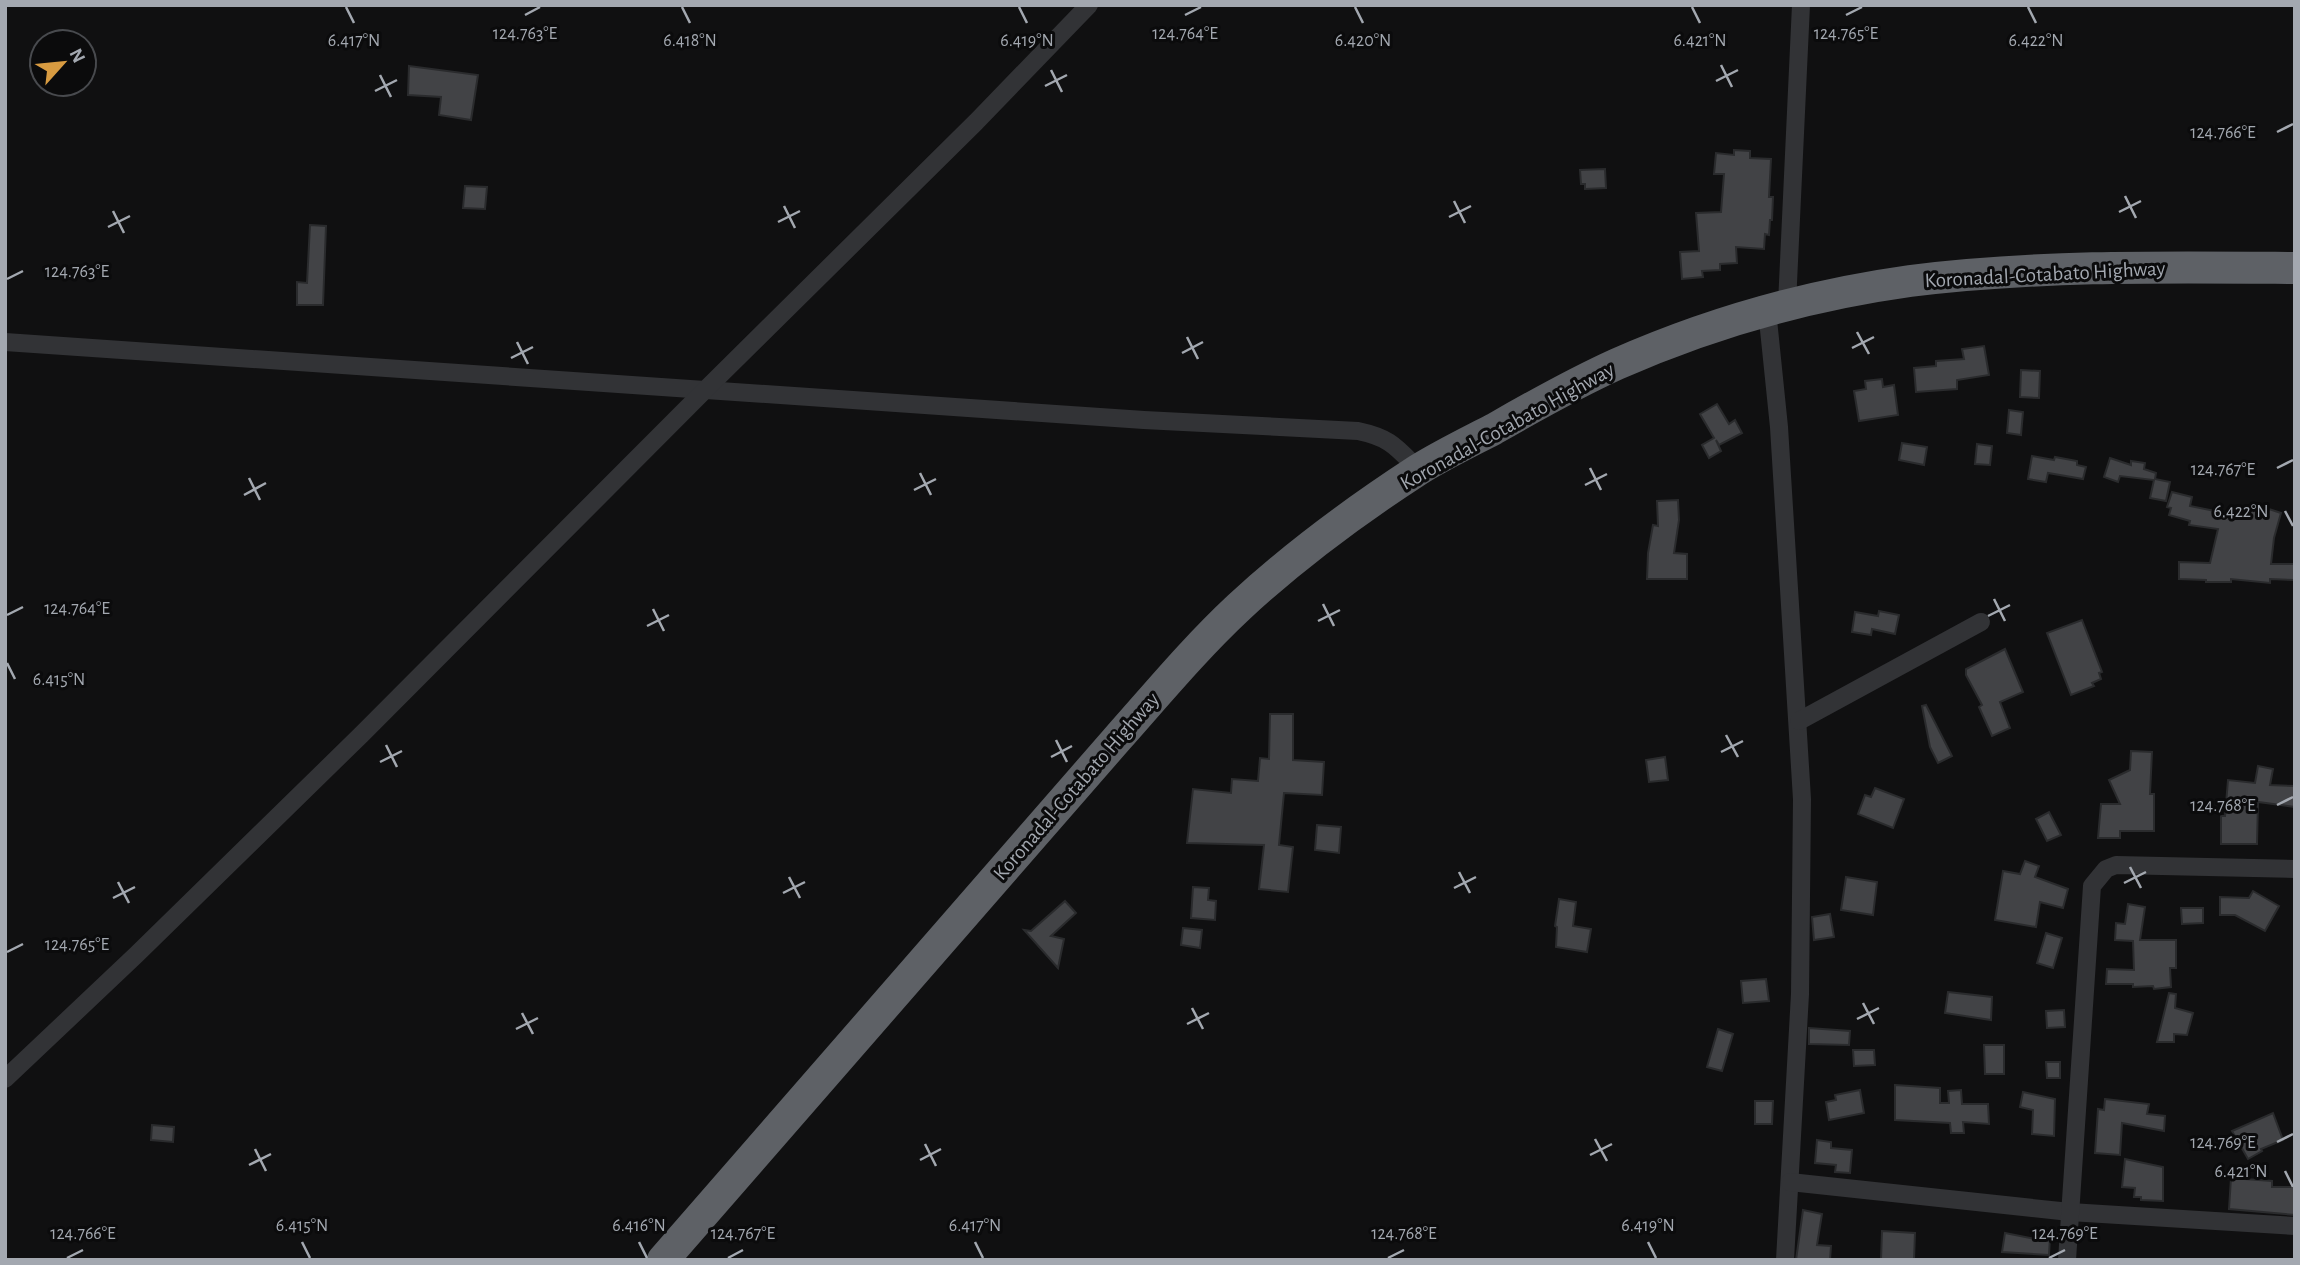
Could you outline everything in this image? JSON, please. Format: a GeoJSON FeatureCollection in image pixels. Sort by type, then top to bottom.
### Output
{"type":"FeatureCollection","features":[{"type":"Feature","properties":{"kind":"highway","name":"Koronadal-Cotabato Highway"},"geometry":{"type":"LineString","coordinates":[[663,1260],[1117,738],[1238,608],[1317,541],[1419,470],[1555,395],[1617,365],[1695,333],[1777,307],[1910,281],[2037,271],[2120,267],[2295,268]]}},
{"type":"Feature","properties":{"kind":"street"},"geometry":{"type":"LineString","coordinates":[[5,1079],[332,764],[976,122],[1089,5]]}},
{"type":"Feature","properties":{"kind":"street"},"geometry":{"type":"LineString","coordinates":[[1785,1260],[1803,894],[1799,721],[1779,427],[1777,307],[1801,5]]}},
{"type":"Feature","properties":{"kind":"street"},"geometry":{"type":"LineString","coordinates":[[5,342],[1117,418],[1358,431],[1379,435],[1391,441],[1419,470]]}},
{"type":"Feature","properties":{"kind":"street"},"geometry":{"type":"LineString","coordinates":[[1799,721],[1981,622]]}},
{"type":"Feature","properties":{"kind":"street"},"geometry":{"type":"LineString","coordinates":[[2067,1260],[2089,899],[2097,877],[2106,869],[2129,864],[2295,869]]}},
{"type":"Feature","properties":{"kind":"street"},"geometry":{"type":"LineString","coordinates":[[1790,1182],[2070,1212],[2295,1226]]}},
{"type":"Feature","properties":{"kind":"building"},"geometry":{"type":"Polygon","coordinates":[[[409,66],[478,75],[471,120],[439,115],[441,97],[408,95],[409,66]]]}},
{"type":"Feature","properties":{"kind":"building"},"geometry":{"type":"Polygon","coordinates":[[[1734,150],[1750,151],[1750,158],[1771,159],[1769,197],[1773,197],[1772,220],[1769,235],[1765,234],[1764,249],[1736,247],[1737,263],[1720,264],[1720,270],[1702,271],[1703,277],[1682,279],[1680,252],[1699,251],[1696,213],[1721,212],[1724,174],[1714,174],[1716,153],[1734,155],[1734,150]]]}},
{"type":"Feature","properties":{"kind":"building"},"geometry":{"type":"Polygon","coordinates":[[[1605,169],[1606,188],[1585,189],[1585,184],[1581,184],[1580,170],[1605,169]]]}},
{"type":"Feature","properties":{"kind":"building"},"geometry":{"type":"Polygon","coordinates":[[[465,186],[487,187],[485,209],[463,208],[465,186]]]}},
{"type":"Feature","properties":{"kind":"building"},"geometry":{"type":"Polygon","coordinates":[[[310,225],[326,226],[323,305],[297,305],[297,282],[307,283],[310,225]]]}},
{"type":"Feature","properties":{"kind":"building"},"geometry":{"type":"Polygon","coordinates":[[[1984,346],[1989,375],[1957,380],[1957,389],[1916,392],[1914,368],[1936,366],[1936,361],[1964,359],[1962,349],[1984,346]]]}},
{"type":"Feature","properties":{"kind":"building"},"geometry":{"type":"Polygon","coordinates":[[[2021,370],[2040,371],[2039,398],[2020,397],[2021,370]]]}},
{"type":"Feature","properties":{"kind":"building"},"geometry":{"type":"Polygon","coordinates":[[[1882,379],[1883,387],[1894,385],[1898,415],[1859,421],[1854,391],[1866,389],[1865,381],[1882,379]]]}},
{"type":"Feature","properties":{"kind":"building"},"geometry":{"type":"Polygon","coordinates":[[[1717,404],[1729,424],[1735,420],[1742,433],[1719,445],[1716,440],[1721,451],[1709,458],[1702,445],[1714,438],[1700,414],[1717,404]]]}},
{"type":"Feature","properties":{"kind":"building"},"geometry":{"type":"Polygon","coordinates":[[[2009,410],[2023,412],[2021,435],[2007,433],[2009,410]]]}},
{"type":"Feature","properties":{"kind":"building"},"geometry":{"type":"Polygon","coordinates":[[[1902,443],[1927,447],[1924,465],[1899,460],[1902,443]]]}},
{"type":"Feature","properties":{"kind":"building"},"geometry":{"type":"Polygon","coordinates":[[[1977,444],[1992,446],[1990,465],[1975,464],[1977,444]]]}},
{"type":"Feature","properties":{"kind":"building"},"geometry":{"type":"Polygon","coordinates":[[[2032,456],[2077,461],[2077,465],[2086,467],[2083,479],[2048,473],[2046,482],[2028,479],[2032,456]]]}},
{"type":"Feature","properties":{"kind":"building"},"geometry":{"type":"Polygon","coordinates":[[[2110,458],[2131,465],[2131,461],[2145,463],[2144,469],[2156,473],[2155,479],[2170,482],[2166,501],[2150,498],[2154,480],[2120,476],[2118,482],[2104,477],[2110,458]]]}},
{"type":"Feature","properties":{"kind":"building"},"geometry":{"type":"Polygon","coordinates":[[[2172,492],[2192,497],[2190,506],[2235,515],[2235,510],[2269,509],[2281,513],[2271,564],[2295,564],[2295,580],[2270,579],[2270,583],[2231,579],[2231,582],[2206,582],[2179,579],[2179,562],[2210,563],[2218,529],[2189,525],[2190,521],[2169,515],[2171,508],[2167,507],[2172,492]]]}},
{"type":"Feature","properties":{"kind":"building"},"geometry":{"type":"Polygon","coordinates":[[[1678,500],[1679,520],[1674,553],[1687,554],[1687,579],[1647,579],[1653,525],[1658,526],[1657,501],[1678,500]]]}},
{"type":"Feature","properties":{"kind":"building"},"geometry":{"type":"Polygon","coordinates":[[[1879,611],[1899,615],[1895,634],[1872,629],[1871,635],[1852,632],[1855,612],[1878,616],[1879,611]]]}},
{"type":"Feature","properties":{"kind":"building"},"geometry":{"type":"Polygon","coordinates":[[[2082,620],[2102,672],[2099,673],[2101,679],[2092,683],[2094,686],[2071,695],[2047,633],[2082,620]]]}},
{"type":"Feature","properties":{"kind":"building"},"geometry":{"type":"Polygon","coordinates":[[[2005,649],[2023,692],[2000,702],[2010,728],[1992,736],[1979,707],[1982,705],[1966,675],[1966,669],[2005,649]]]}},
{"type":"Feature","properties":{"kind":"building"},"geometry":{"type":"Polygon","coordinates":[[[1926,705],[1952,756],[1938,763],[1930,747],[1922,706],[1926,705]]]}},
{"type":"Feature","properties":{"kind":"building"},"geometry":{"type":"Polygon","coordinates":[[[1270,714],[1293,714],[1293,760],[1324,762],[1322,795],[1284,793],[1279,845],[1293,847],[1288,892],[1259,889],[1264,845],[1187,843],[1193,789],[1231,793],[1232,779],[1258,781],[1260,758],[1269,759],[1270,714]]]}},
{"type":"Feature","properties":{"kind":"building"},"geometry":{"type":"Polygon","coordinates":[[[2131,751],[2152,752],[2150,794],[2154,794],[2154,831],[2120,831],[2120,838],[2098,838],[2101,804],[2120,804],[2109,780],[2130,770],[2131,751]]]}},
{"type":"Feature","properties":{"kind":"building"},"geometry":{"type":"Polygon","coordinates":[[[1665,757],[1668,780],[1649,782],[1646,760],[1665,757]]]}},
{"type":"Feature","properties":{"kind":"building"},"geometry":{"type":"Polygon","coordinates":[[[2258,766],[2273,769],[2270,785],[2295,786],[2295,807],[2258,802],[2257,844],[2221,844],[2221,816],[2225,816],[2228,780],[2255,783],[2258,766]]]}},
{"type":"Feature","properties":{"kind":"building"},"geometry":{"type":"Polygon","coordinates":[[[1875,788],[1904,799],[1893,828],[1858,814],[1865,795],[1871,797],[1875,788]]]}},
{"type":"Feature","properties":{"kind":"building"},"geometry":{"type":"Polygon","coordinates":[[[2049,812],[2061,835],[2047,841],[2036,819],[2049,812]]]}},
{"type":"Feature","properties":{"kind":"building"},"geometry":{"type":"Polygon","coordinates":[[[1317,825],[1341,827],[1339,853],[1315,850],[1317,825]]]}},
{"type":"Feature","properties":{"kind":"building"},"geometry":{"type":"Polygon","coordinates":[[[2025,861],[2039,866],[2035,877],[2068,889],[2063,908],[2040,902],[2036,927],[1995,920],[2003,871],[2020,874],[2025,861]]]}},
{"type":"Feature","properties":{"kind":"building"},"geometry":{"type":"Polygon","coordinates":[[[1846,877],[1877,882],[1873,915],[1841,910],[1846,877]]]}},
{"type":"Feature","properties":{"kind":"building"},"geometry":{"type":"Polygon","coordinates":[[[1193,887],[1209,888],[1208,900],[1216,901],[1215,920],[1191,918],[1193,887]]]}},
{"type":"Feature","properties":{"kind":"building"},"geometry":{"type":"Polygon","coordinates":[[[2253,891],[2279,906],[2265,931],[2235,915],[2220,915],[2220,897],[2249,898],[2253,891]]]}},
{"type":"Feature","properties":{"kind":"building"},"geometry":{"type":"Polygon","coordinates":[[[1559,899],[1576,902],[1573,926],[1591,929],[1587,952],[1556,947],[1555,926],[1559,899]]]}},
{"type":"Feature","properties":{"kind":"building"},"geometry":{"type":"Polygon","coordinates":[[[1065,901],[1076,913],[1051,936],[1064,939],[1058,968],[1024,930],[1031,931],[1065,901]]]}},
{"type":"Feature","properties":{"kind":"building"},"geometry":{"type":"Polygon","coordinates":[[[2128,904],[2145,907],[2140,940],[2176,940],[2176,968],[2170,968],[2171,987],[2154,989],[2153,986],[2106,984],[2107,969],[2134,970],[2133,941],[2115,940],[2116,923],[2125,924],[2128,904]]]}},
{"type":"Feature","properties":{"kind":"building"},"geometry":{"type":"Polygon","coordinates":[[[2181,908],[2203,908],[2203,923],[2182,924],[2181,908]]]}},
{"type":"Feature","properties":{"kind":"building"},"geometry":{"type":"Polygon","coordinates":[[[1830,914],[1834,937],[1814,940],[1812,917],[1830,914]]]}},
{"type":"Feature","properties":{"kind":"building"},"geometry":{"type":"Polygon","coordinates":[[[1183,928],[1202,930],[1200,948],[1181,945],[1183,928]]]}},
{"type":"Feature","properties":{"kind":"building"},"geometry":{"type":"Polygon","coordinates":[[[2046,933],[2062,938],[2053,968],[2037,963],[2046,933]]]}},
{"type":"Feature","properties":{"kind":"building"},"geometry":{"type":"Polygon","coordinates":[[[1766,979],[1769,1001],[1743,1003],[1741,981],[1766,979]]]}},
{"type":"Feature","properties":{"kind":"building"},"geometry":{"type":"Polygon","coordinates":[[[1948,992],[1992,997],[1991,1020],[1945,1013],[1948,992]]]}},
{"type":"Feature","properties":{"kind":"building"},"geometry":{"type":"Polygon","coordinates":[[[2169,993],[2176,994],[2175,1008],[2193,1013],[2187,1035],[2174,1034],[2174,1042],[2157,1042],[2169,993]]]}},
{"type":"Feature","properties":{"kind":"building"},"geometry":{"type":"Polygon","coordinates":[[[2064,1010],[2065,1027],[2047,1028],[2046,1011],[2064,1010]]]}},
{"type":"Feature","properties":{"kind":"building"},"geometry":{"type":"Polygon","coordinates":[[[1809,1028],[1850,1031],[1849,1045],[1809,1044],[1809,1028]]]}},
{"type":"Feature","properties":{"kind":"building"},"geometry":{"type":"Polygon","coordinates":[[[1718,1029],[1733,1034],[1722,1071],[1707,1067],[1718,1029]]]}},
{"type":"Feature","properties":{"kind":"building"},"geometry":{"type":"Polygon","coordinates":[[[1984,1045],[2004,1045],[2004,1074],[1985,1074],[1984,1045]]]}},
{"type":"Feature","properties":{"kind":"building"},"geometry":{"type":"Polygon","coordinates":[[[1853,1050],[1874,1050],[1875,1065],[1854,1066],[1853,1050]]]}},
{"type":"Feature","properties":{"kind":"building"},"geometry":{"type":"Polygon","coordinates":[[[2046,1062],[2060,1062],[2060,1078],[2047,1078],[2046,1062]]]}},
{"type":"Feature","properties":{"kind":"building"},"geometry":{"type":"Polygon","coordinates":[[[1895,1085],[1940,1088],[1940,1103],[1949,1103],[1948,1091],[1961,1090],[1962,1104],[1988,1104],[1989,1124],[1963,1122],[1964,1133],[1951,1133],[1950,1123],[1895,1120],[1895,1085]]]}},
{"type":"Feature","properties":{"kind":"building"},"geometry":{"type":"Polygon","coordinates":[[[1860,1090],[1864,1113],[1829,1120],[1826,1102],[1836,1100],[1835,1095],[1860,1090]]]}},
{"type":"Feature","properties":{"kind":"building"},"geometry":{"type":"Polygon","coordinates":[[[2023,1092],[2055,1099],[2054,1136],[2032,1134],[2033,1110],[2020,1107],[2023,1092]]]}},
{"type":"Feature","properties":{"kind":"building"},"geometry":{"type":"Polygon","coordinates":[[[2105,1099],[2149,1104],[2147,1114],[2165,1116],[2164,1131],[2122,1123],[2120,1155],[2095,1153],[2098,1109],[2104,1110],[2105,1099]]]}},
{"type":"Feature","properties":{"kind":"building"},"geometry":{"type":"Polygon","coordinates":[[[1755,1101],[1773,1101],[1772,1124],[1755,1124],[1755,1101]]]}},
{"type":"Feature","properties":{"kind":"building"},"geometry":{"type":"Polygon","coordinates":[[[2273,1113],[2283,1140],[2261,1149],[2262,1151],[2248,1159],[2232,1131],[2273,1113]]]}},
{"type":"Feature","properties":{"kind":"building"},"geometry":{"type":"Polygon","coordinates":[[[152,1125],[174,1127],[173,1142],[151,1140],[152,1125]]]}},
{"type":"Feature","properties":{"kind":"building"},"geometry":{"type":"Polygon","coordinates":[[[1817,1140],[1831,1142],[1831,1148],[1852,1150],[1850,1173],[1835,1172],[1836,1165],[1815,1163],[1817,1140]]]}},
{"type":"Feature","properties":{"kind":"building"},"geometry":{"type":"Polygon","coordinates":[[[2125,1159],[2163,1167],[2163,1201],[2141,1200],[2141,1197],[2134,1197],[2135,1188],[2122,1187],[2125,1159]]]}},
{"type":"Feature","properties":{"kind":"building"},"geometry":{"type":"Polygon","coordinates":[[[2231,1178],[2272,1181],[2272,1187],[2295,1187],[2295,1215],[2229,1209],[2231,1178]]]}},
{"type":"Feature","properties":{"kind":"building"},"geometry":{"type":"Polygon","coordinates":[[[1803,1210],[1822,1214],[1817,1245],[1831,1246],[1830,1260],[1796,1260],[1803,1210]]]}},
{"type":"Feature","properties":{"kind":"building"},"geometry":{"type":"Polygon","coordinates":[[[1882,1231],[1915,1233],[1914,1260],[1881,1260],[1882,1231]]]}},
{"type":"Feature","properties":{"kind":"building"},"geometry":{"type":"Polygon","coordinates":[[[2005,1233],[2035,1239],[2035,1236],[2050,1237],[2049,1255],[2002,1252],[2005,1233]]]}}]}
